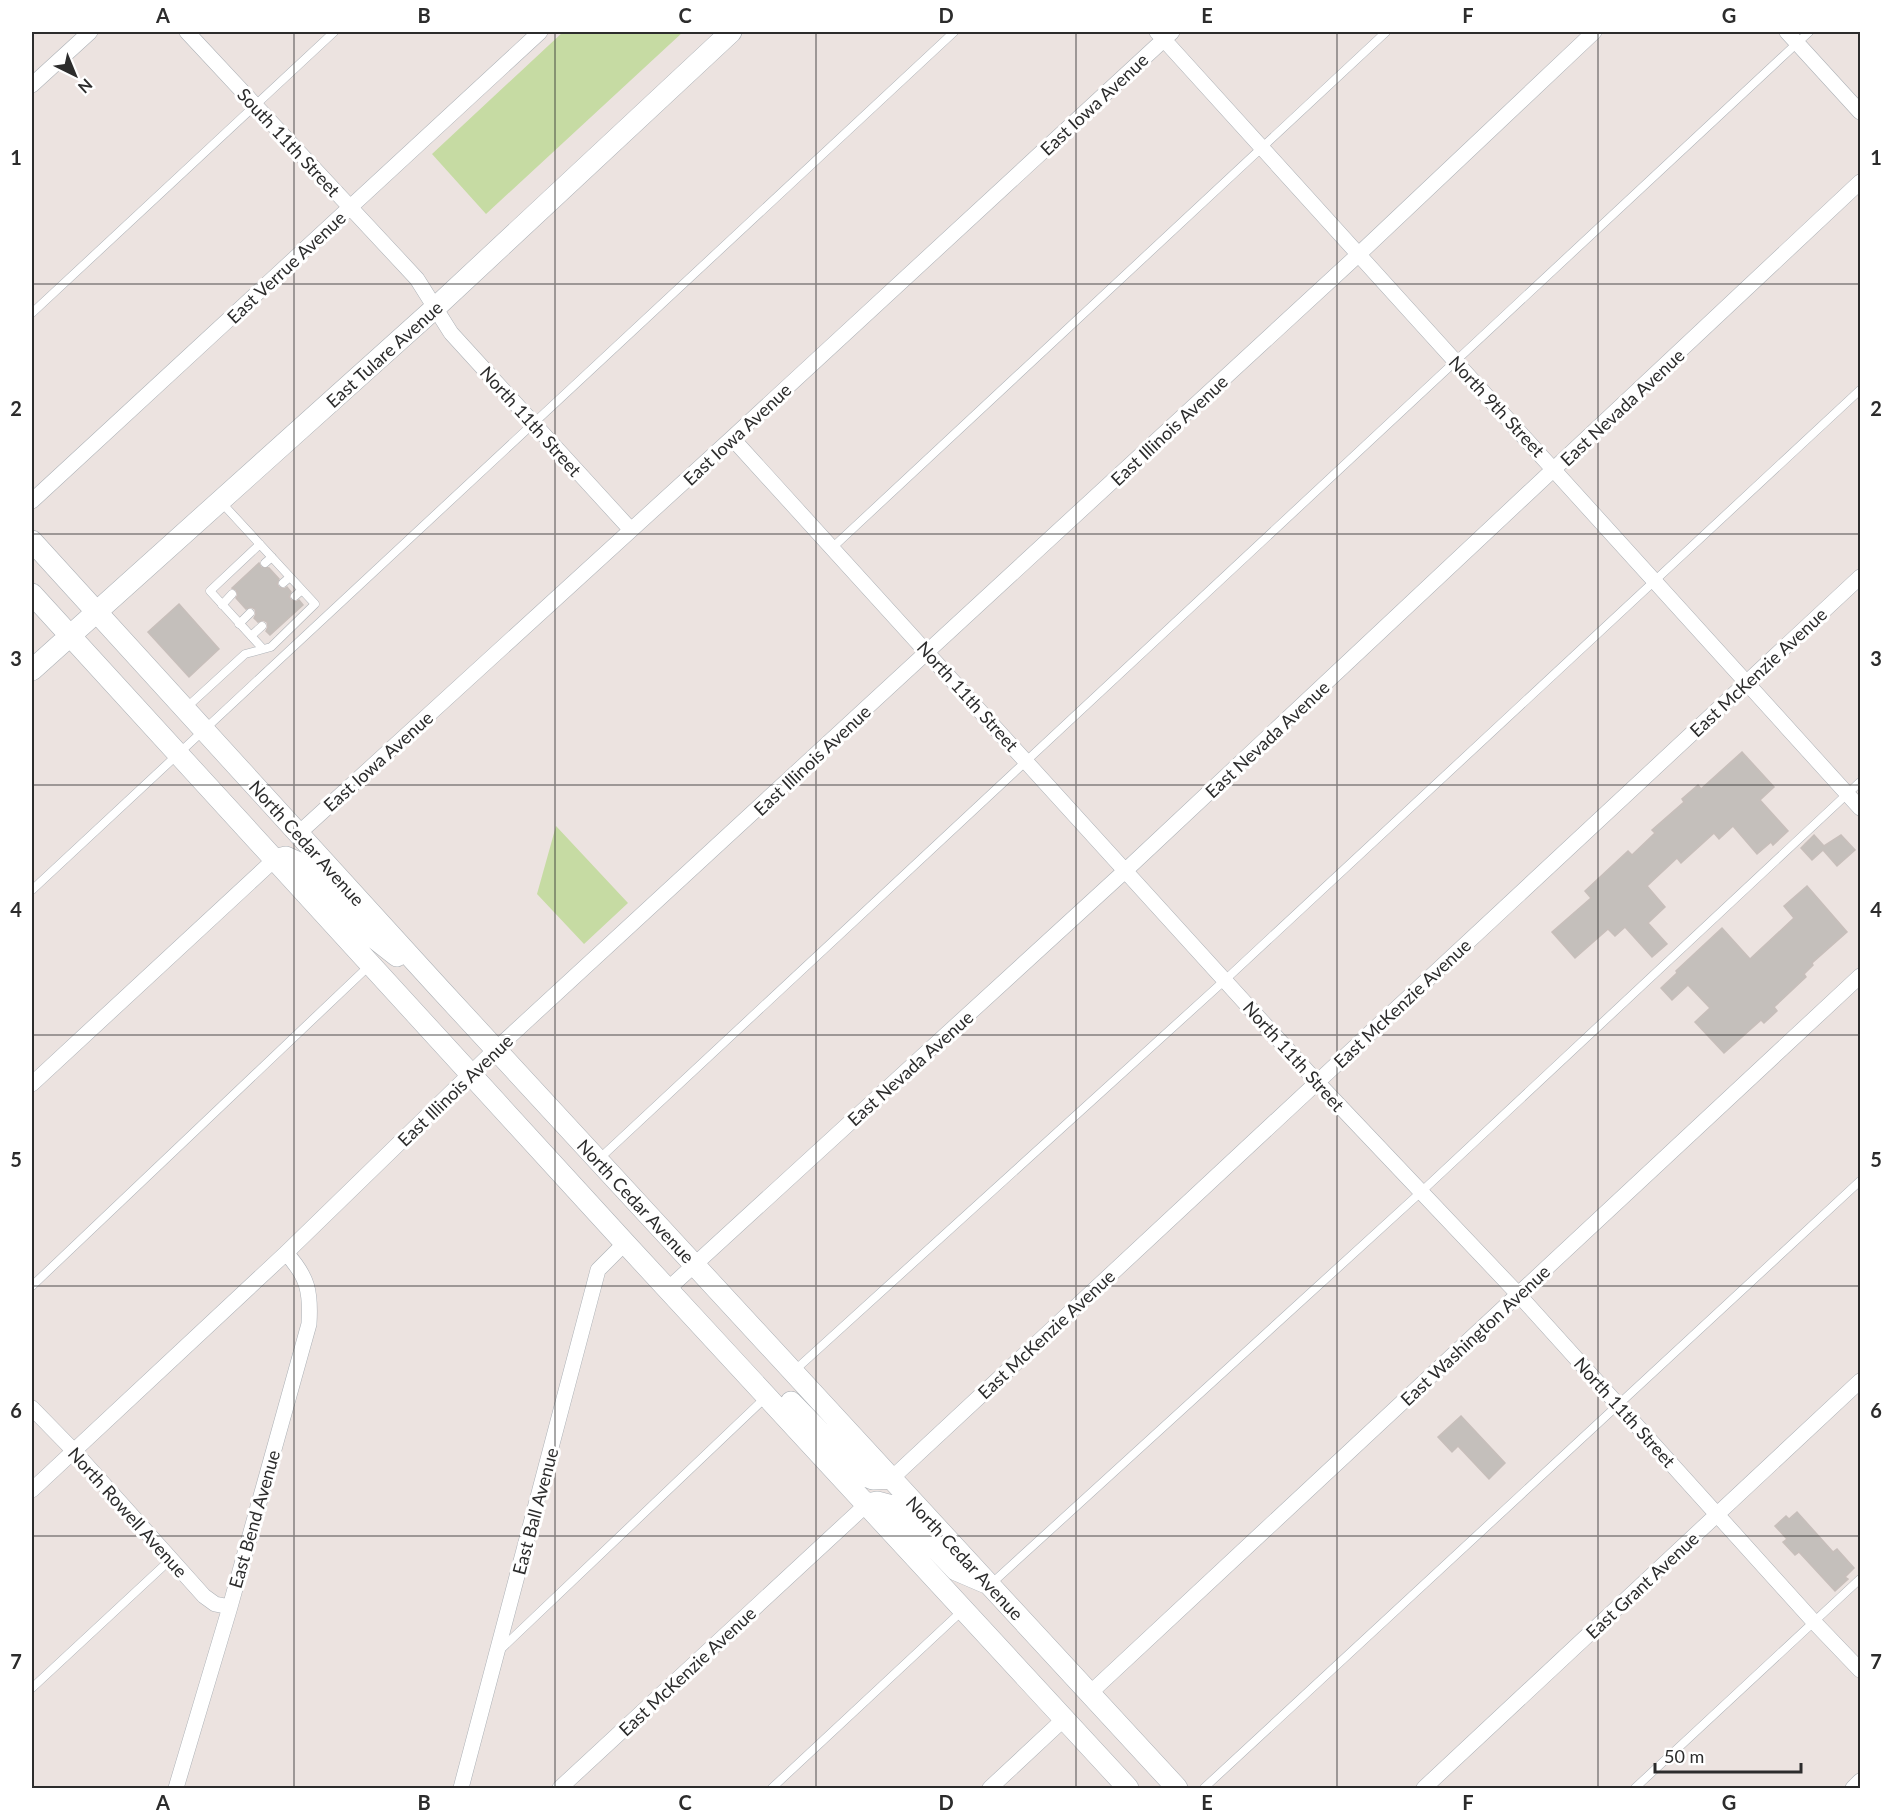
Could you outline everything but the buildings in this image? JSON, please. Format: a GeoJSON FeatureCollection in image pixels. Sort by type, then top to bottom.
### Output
{"type":"FeatureCollection","features":[{"type":"Feature","properties":{"kind":"main road","name":"East Tulare Avenue"},"geometry":{"type":"LineString","coordinates":[[32,670],[435,308],[731,32]]}},
{"type":"Feature","properties":{"kind":"main road","name":"North Cedar Avenue"},"geometry":{"type":"LineString","coordinates":[[32,541],[440,989],[1177,1788]]}},
{"type":"Feature","properties":{"kind":"main road","name":"North Cedar Avenue"},"geometry":{"type":"LineString","coordinates":[[32,594],[625,1243],[1128,1788]]}},
{"type":"Feature","properties":{"kind":"main road"},"geometry":{"type":"LineString","coordinates":[[274,860],[286,857],[297,862],[364,930],[440,989]]}},
{"type":"Feature","properties":{"kind":"main road"},"geometry":{"type":"LineString","coordinates":[[767,1396],[792,1402],[861,1474],[873,1479],[892,1478]]}},
{"type":"Feature","properties":{"kind":"main road"},"geometry":{"type":"LineString","coordinates":[[867,1504],[877,1502],[896,1507],[956,1570],[990,1584]]}},
{"type":"Feature","properties":{"kind":"street"},"geometry":{"type":"LineString","coordinates":[[32,85],[90,32]]}},
{"type":"Feature","properties":{"kind":"street","name":"South 11th Street"},"geometry":{"type":"LineString","coordinates":[[187,32],[417,279],[435,308]]}},
{"type":"Feature","properties":{"kind":"street","name":"East Verrue Avenue"},"geometry":{"type":"LineString","coordinates":[[32,501],[540,32]]}},
{"type":"Feature","properties":{"kind":"street","name":"East Illinois Avenue"},"geometry":{"type":"LineString","coordinates":[[32,1490],[285,1253],[496,1049],[1359,254],[1594,32]]}},
{"type":"Feature","properties":{"kind":"street","name":"North 9th Street"},"geometry":{"type":"LineString","coordinates":[[1164,34],[1261,148],[1860,808]]}},
{"type":"Feature","properties":{"kind":"street","name":"East Iowa Avenue"},"geometry":{"type":"LineString","coordinates":[[299,833],[732,438],[1164,34]]}},
{"type":"Feature","properties":{"kind":"street"},"geometry":{"type":"LineString","coordinates":[[1792,37],[1860,112]]}},
{"type":"Feature","properties":{"kind":"street","name":"East Nevada Avenue"},"geometry":{"type":"LineString","coordinates":[[668,1289],[1126,870],[1860,183]]}},
{"type":"Feature","properties":{"kind":"street","name":"North 11th Street"},"geometry":{"type":"LineString","coordinates":[[435,308],[451,333],[631,530]]}},
{"type":"Feature","properties":{"kind":"street","name":"North 11th Street"},"geometry":{"type":"LineString","coordinates":[[732,438],[1317,1082],[1518,1294],[1860,1670]]}},
{"type":"Feature","properties":{"kind":"street","name":"East McKenzie Avenue"},"geometry":{"type":"LineString","coordinates":[[892,1478],[1860,577]]}},
{"type":"Feature","properties":{"kind":"street"},"geometry":{"type":"LineString","coordinates":[[32,1084],[274,860]]}},
{"type":"Feature","properties":{"kind":"street","name":"East Washington Avenue"},"geometry":{"type":"LineString","coordinates":[[1089,1694],[1860,976]]}},
{"type":"Feature","properties":{"kind":"street","name":"East Ball Avenue"},"geometry":{"type":"LineString","coordinates":[[461,1788],[598,1270],[625,1243]]}},
{"type":"Feature","properties":{"kind":"street","name":"East Bend Avenue"},"geometry":{"type":"LineString","coordinates":[[176,1788],[230,1607],[309,1324],[310,1299],[306,1279],[285,1253]]}},
{"type":"Feature","properties":{"kind":"street","name":"East Grant Avenue"},"geometry":{"type":"LineString","coordinates":[[1424,1788],[1860,1382]]}},
{"type":"Feature","properties":{"kind":"street","name":"North Rowell Avenue"},"geometry":{"type":"LineString","coordinates":[[32,1407],[204,1596],[215,1604],[230,1607]]}},
{"type":"Feature","properties":{"kind":"street","name":"East McKenzie Avenue"},"geometry":{"type":"LineString","coordinates":[[561,1788],[867,1504]]}},
{"type":"Feature","properties":{"kind":"street"},"geometry":{"type":"LineString","coordinates":[[990,1788],[1064,1719]]}},
{"type":"Feature","properties":{"kind":"street"},"geometry":{"type":"LineString","coordinates":[[1853,1788],[1860,1781]]}},
{"type":"Feature","properties":{"kind":"lane"},"geometry":{"type":"LineString","coordinates":[[32,313],[334,32]]}},
{"type":"Feature","properties":{"kind":"lane"},"geometry":{"type":"LineString","coordinates":[[32,890],[954,32]]}},
{"type":"Feature","properties":{"kind":"lane"},"geometry":{"type":"LineString","coordinates":[[832,549],[1386,32]]}},
{"type":"Feature","properties":{"kind":"lane"},"geometry":{"type":"LineString","coordinates":[[598,1160],[1455,362],[1792,37],[1809,32]]}},
{"type":"Feature","properties":{"kind":"lane"},"geometry":{"type":"LineString","coordinates":[[792,1372],[1225,980],[1860,390]]}},
{"type":"Feature","properties":{"kind":"lane"},"geometry":{"type":"LineString","coordinates":[[185,709],[245,654],[271,647],[315,604],[220,501]]}},
{"type":"Feature","properties":{"kind":"lane"},"geometry":{"type":"LineString","coordinates":[[260,544],[210,591],[263,649]]}},
{"type":"Feature","properties":{"kind":"lane"},"geometry":{"type":"LineString","coordinates":[[265,563],[272,557]]}},
{"type":"Feature","properties":{"kind":"lane"},"geometry":{"type":"LineString","coordinates":[[283,583],[290,577]]}},
{"type":"Feature","properties":{"kind":"lane"},"geometry":{"type":"LineString","coordinates":[[295,596],[302,590]]}},
{"type":"Feature","properties":{"kind":"lane"},"geometry":{"type":"LineString","coordinates":[[222,604],[232,594]]}},
{"type":"Feature","properties":{"kind":"lane"},"geometry":{"type":"LineString","coordinates":[[239,624],[250,613]]}},
{"type":"Feature","properties":{"kind":"lane"},"geometry":{"type":"LineString","coordinates":[[251,636],[262,626]]}},
{"type":"Feature","properties":{"kind":"lane"},"geometry":{"type":"LineString","coordinates":[[990,1584],[1421,1192],[1860,782]]}},
{"type":"Feature","properties":{"kind":"lane"},"geometry":{"type":"LineString","coordinates":[[32,1286],[370,964]]}},
{"type":"Feature","properties":{"kind":"lane"},"geometry":{"type":"LineString","coordinates":[[1204,1788],[1860,1181]]}},
{"type":"Feature","properties":{"kind":"lane"},"geometry":{"type":"LineString","coordinates":[[498,1651],[767,1396]]}},
{"type":"Feature","properties":{"kind":"lane"},"geometry":{"type":"LineString","coordinates":[[32,1688],[171,1559]]}},
{"type":"Feature","properties":{"kind":"lane"},"geometry":{"type":"LineString","coordinates":[[1635,1788],[1860,1579]]}},
{"type":"Feature","properties":{"kind":"lane"},"geometry":{"type":"LineString","coordinates":[[772,1788],[964,1609]]}},
{"type":"Feature","properties":{"kind":"green space"},"geometry":{"type":"Polygon","coordinates":[[[563,32],[683,32],[486,214],[432,154],[563,32]]]}},
{"type":"Feature","properties":{"kind":"green space"},"geometry":{"type":"Polygon","coordinates":[[[556,826],[628,903],[584,944],[537,894],[556,826]]]}}]}
